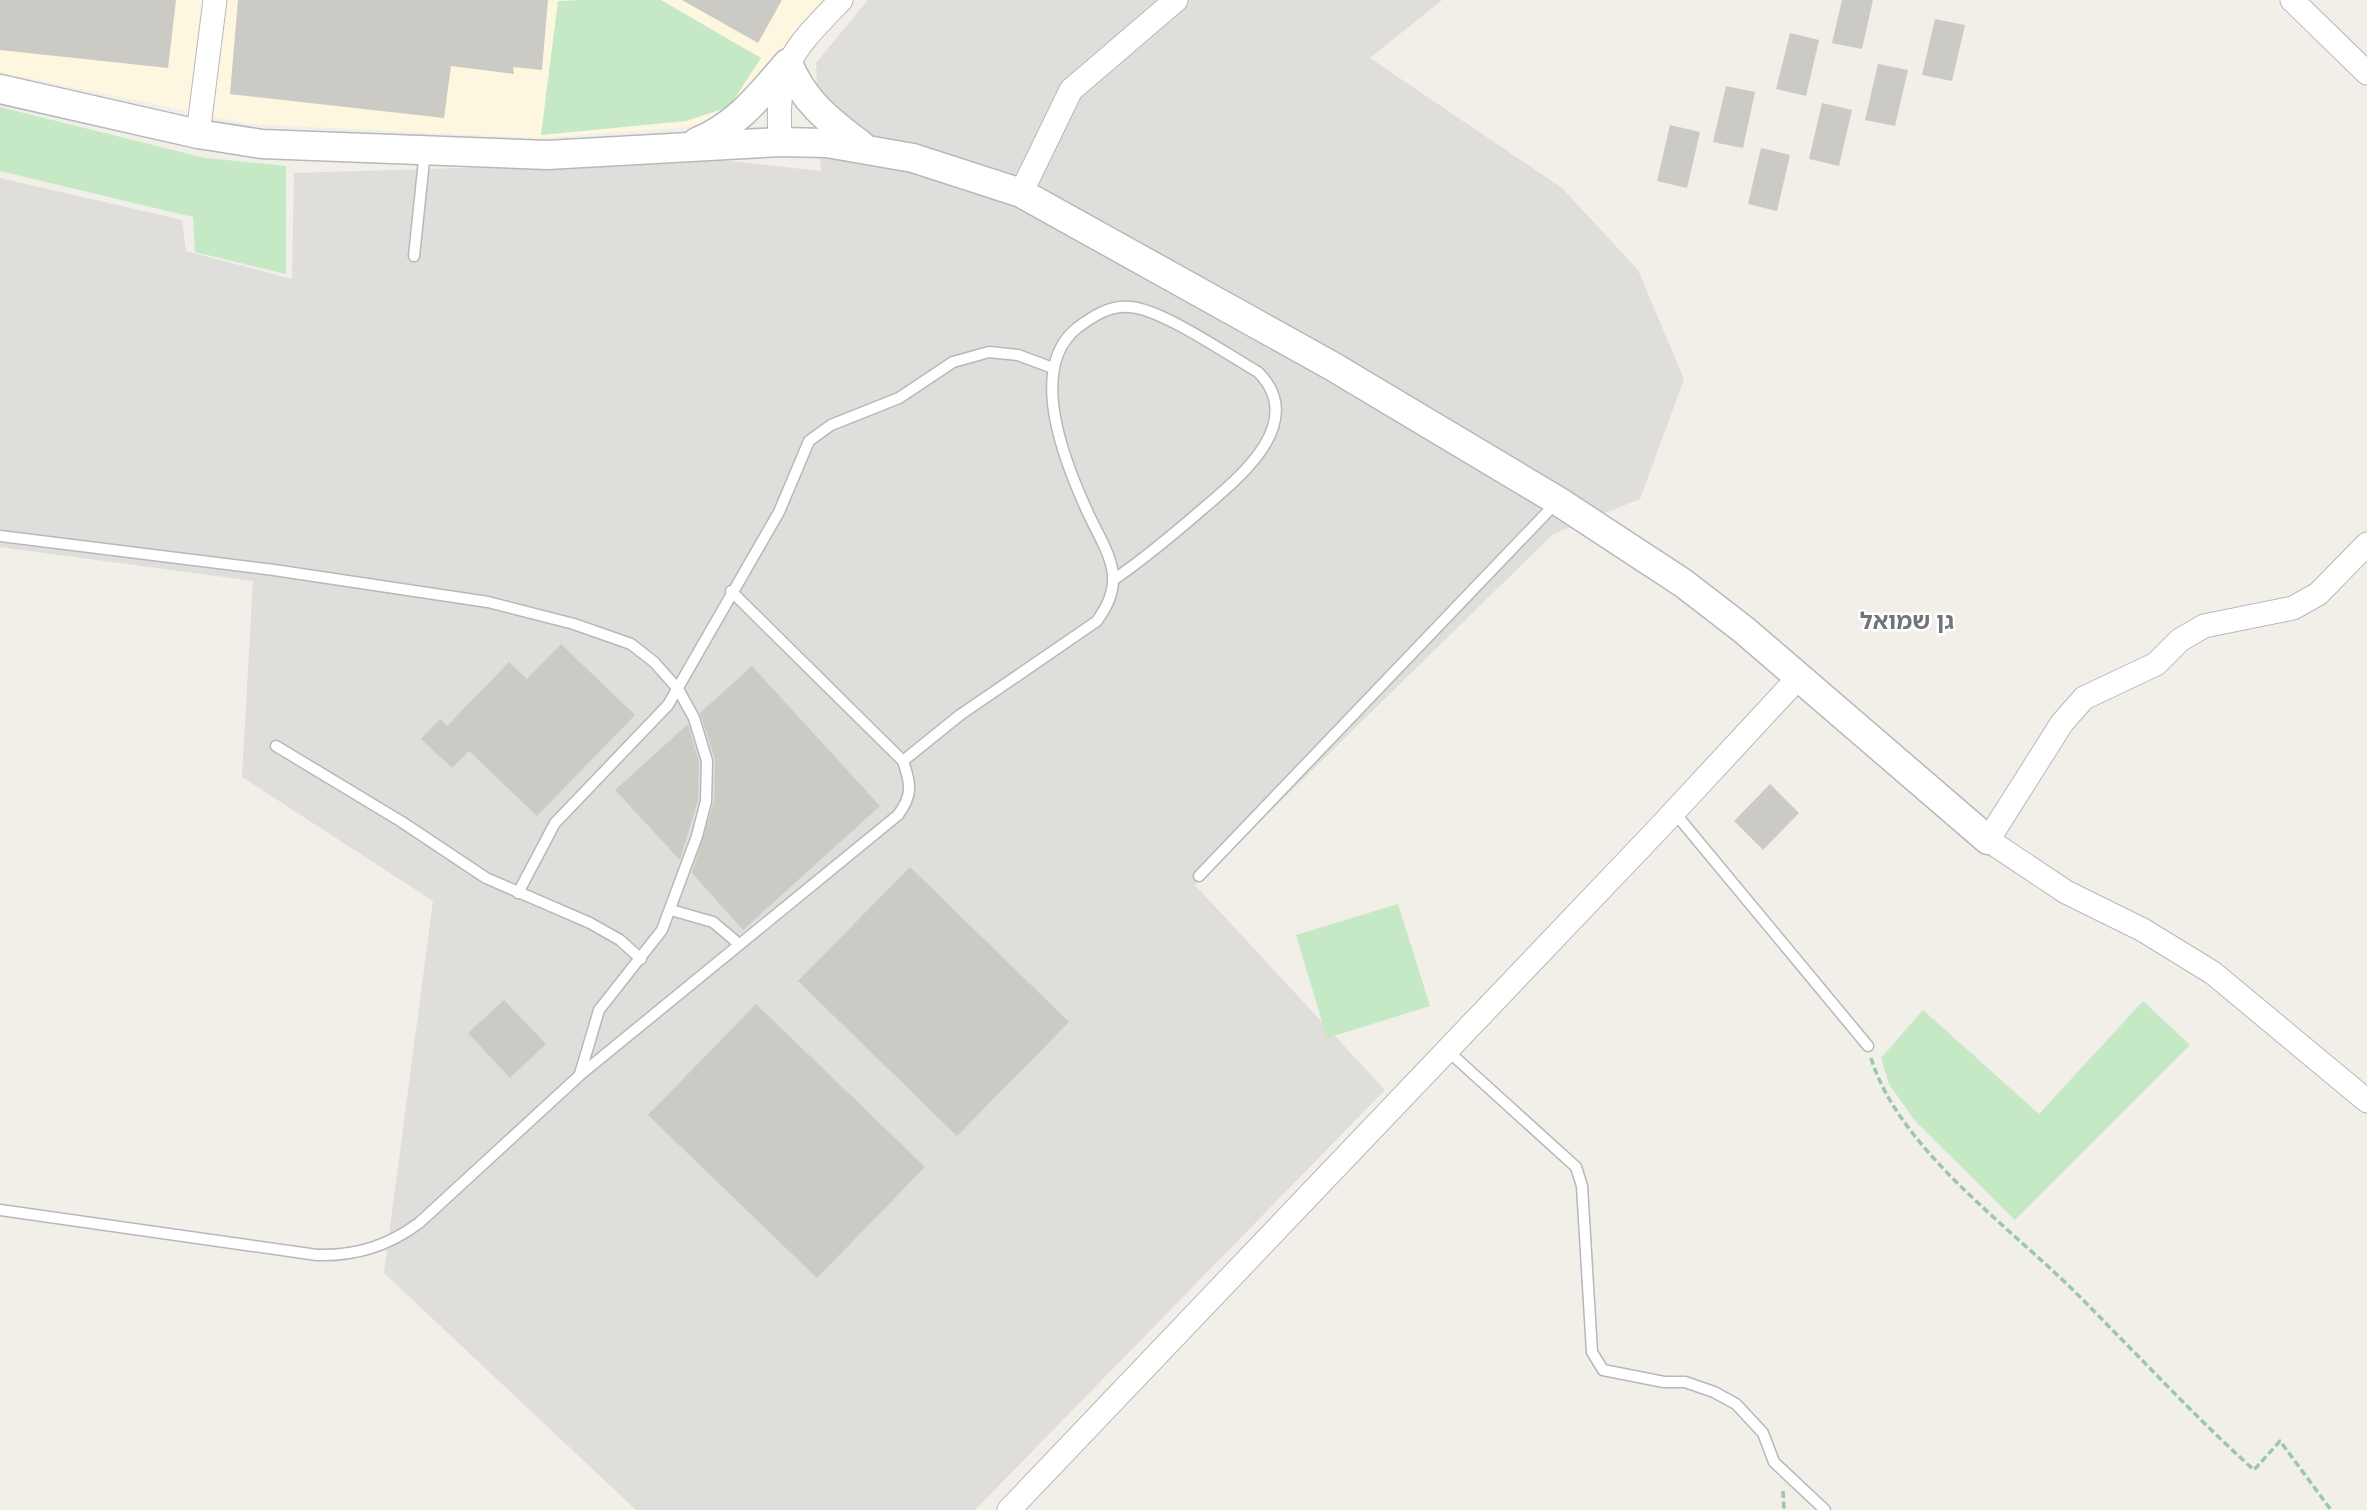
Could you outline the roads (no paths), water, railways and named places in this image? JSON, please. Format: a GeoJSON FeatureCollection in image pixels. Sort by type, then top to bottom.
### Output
{"type":"FeatureCollection","features":[{"type":"Feature","properties":{"kind":"street"},"geometry":{"type":"LineString","coordinates":[[198,134],[215,0]]}},
{"type":"Feature","properties":{"kind":"street"},"geometry":{"type":"LineString","coordinates":[[685,147],[714,135],[745,113],[788,62],[799,44],[841,0]]}},
{"type":"Feature","properties":{"kind":"street"},"geometry":{"type":"LineString","coordinates":[[1021,193],[1071,90],[1176,0]]}},
{"type":"Feature","properties":{"kind":"street"},"geometry":{"type":"LineString","coordinates":[[2292,0],[2367,73]]}},
{"type":"Feature","properties":{"kind":"street"},"geometry":{"type":"LineString","coordinates":[[780,142],[780,84],[788,62]]}},
{"type":"Feature","properties":{"kind":"street"},"geometry":{"type":"LineString","coordinates":[[788,62],[799,90],[812,105],[864,147]]}},
{"type":"Feature","properties":{"kind":"street"},"geometry":{"type":"LineString","coordinates":[[0,89],[198,134],[262,144],[547,155],[780,142],[864,147],[935,164],[1021,193],[1332,366],[1558,501],[1715,607],[1988,840],[2066,892],[2143,930],[2213,973],[2367,1101]]}},
{"type":"Feature","properties":{"kind":"street"},"geometry":{"type":"LineString","coordinates":[[1988,840],[2062,723],[2084,698],[2156,664],[2180,640],[2204,626],[2293,608],[2318,594],[2367,544]]}},
{"type":"Feature","properties":{"kind":"street"},"geometry":{"type":"LineString","coordinates":[[1009,1510],[1448,1051],[1798,678]]}},
{"type":"Feature","properties":{"kind":"lane"},"geometry":{"type":"LineString","coordinates":[[414,256],[425,149]]}},
{"type":"Feature","properties":{"kind":"lane"},"geometry":{"type":"LineString","coordinates":[[903,761],[960,715],[1097,621],[1109,603],[1114,580],[1108,556],[1074,484],[1059,434],[1052,398],[1053,368],[1061,347],[1074,331],[1107,309],[1128,306],[1160,317],[1258,372],[1270,385],[1276,416],[1268,440],[1249,468],[1146,558],[1114,580]]}},
{"type":"Feature","properties":{"kind":"lane"},"geometry":{"type":"LineString","coordinates":[[518,893],[555,822],[668,705],[731,591],[779,512],[809,441],[831,425],[900,398],[953,362],[989,352],[1018,355],[1053,368]]}},
{"type":"Feature","properties":{"kind":"lane"},"geometry":{"type":"LineString","coordinates":[[1199,876],[1558,501]]}},
{"type":"Feature","properties":{"kind":"lane"},"geometry":{"type":"LineString","coordinates":[[0,536],[274,570],[488,602],[574,624],[631,644],[654,662],[678,689],[702,740],[709,782],[697,836],[671,910],[662,930],[599,1010],[580,1075]]}},
{"type":"Feature","properties":{"kind":"lane"},"geometry":{"type":"LineString","coordinates":[[0,1210],[317,1255],[347,1256],[399,1238],[419,1223],[580,1075],[898,815],[908,802],[911,786],[903,761],[731,591]]}},
{"type":"Feature","properties":{"kind":"lane"},"geometry":{"type":"LineString","coordinates":[[276,746],[402,821],[485,878],[590,923],[620,940],[641,959]]}},
{"type":"Feature","properties":{"kind":"lane"},"geometry":{"type":"LineString","coordinates":[[1674,812],[1868,1046]]}},
{"type":"Feature","properties":{"kind":"lane"},"geometry":{"type":"LineString","coordinates":[[671,910],[713,922],[739,944]]}},
{"type":"Feature","properties":{"kind":"lane"},"geometry":{"type":"LineString","coordinates":[[1448,1051],[1576,1167],[1582,1186],[1592,1352],[1603,1370],[1664,1382],[1685,1382],[1714,1392],[1736,1404],[1763,1433],[1774,1462],[1825,1510]]}},
{"type":"Feature","properties":{"kind":"district","name":"גן שמואל"},"geometry":{"type":"Point","coordinates":[1907,620]}}]}
